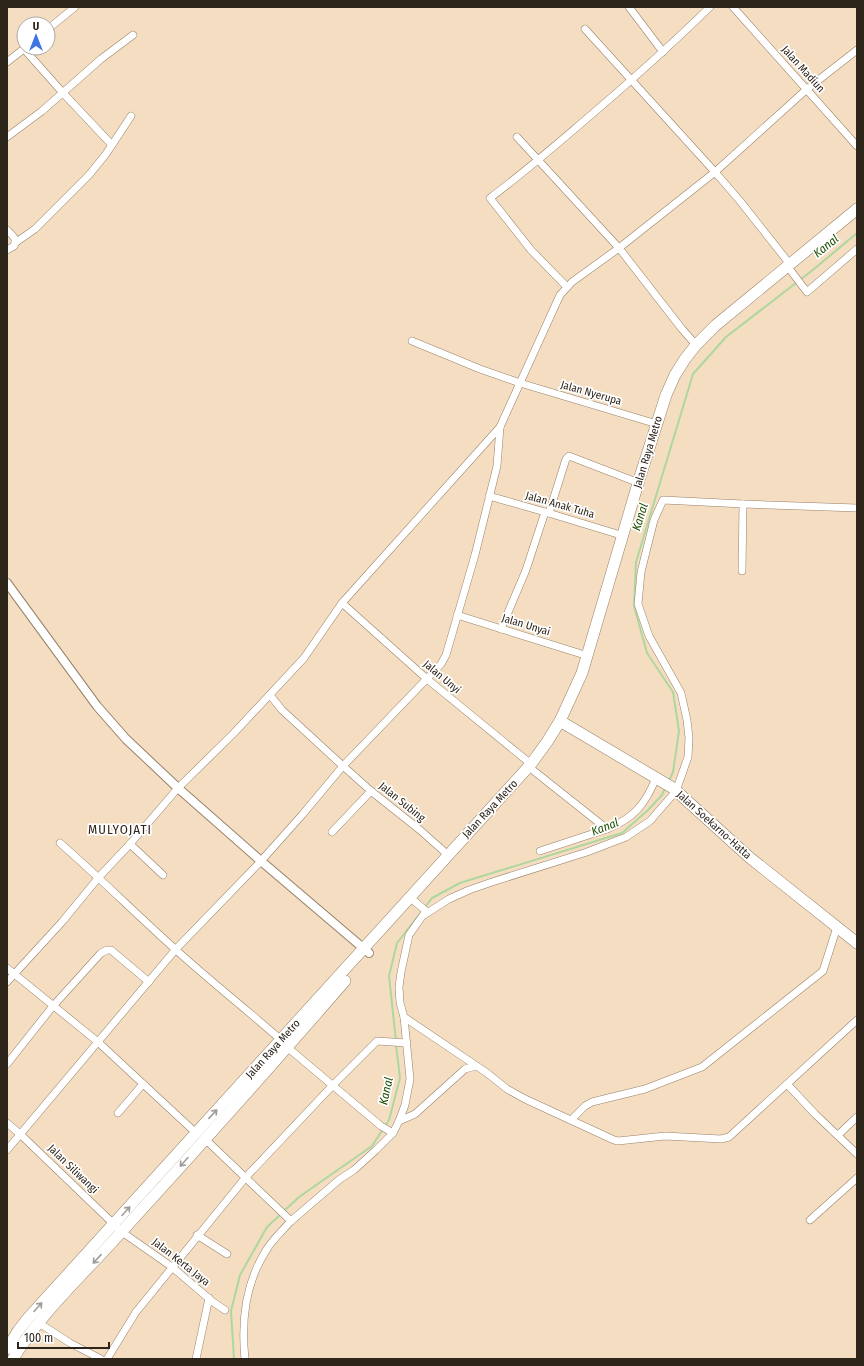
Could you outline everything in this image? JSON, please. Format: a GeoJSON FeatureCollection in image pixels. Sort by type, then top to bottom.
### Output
{"type":"FeatureCollection","features":[{"type":"Feature","properties":{"kind":"main road","name":"Jalan Raya Metro"},"geometry":{"type":"LineString","coordinates":[[562,723],[588,656],[624,536],[638,483],[666,395],[675,375],[696,345],[721,321],[790,267],[857,209]]}},
{"type":"Feature","properties":{"kind":"main road"},"geometry":{"type":"LineString","coordinates":[[13,1359],[39,1323],[118,1228],[366,951],[484,827],[533,767],[562,723],[587,679],[631,537],[645,481],[673,395],[691,361],[719,328],[736,313],[790,267],[857,217]]}},
{"type":"Feature","properties":{"kind":"main road","name":"Jalan Soekarno-Hatta"},"geometry":{"type":"LineString","coordinates":[[562,723],[675,790],[749,857],[857,943]]}},
{"type":"Feature","properties":{"kind":"main road","name":"Jalan Raya Metro"},"geometry":{"type":"LineString","coordinates":[[366,951],[448,855],[533,767]]}},
{"type":"Feature","properties":{"kind":"main road"},"geometry":{"type":"LineString","coordinates":[[7,1349],[29,1317],[118,1228]]}},
{"type":"Feature","properties":{"kind":"street"},"geometry":{"type":"LineString","coordinates":[[56,22],[75,7]]}},
{"type":"Feature","properties":{"kind":"street"},"geometry":{"type":"LineString","coordinates":[[629,7],[663,52]]}},
{"type":"Feature","properties":{"kind":"street"},"geometry":{"type":"LineString","coordinates":[[567,287],[531,250],[490,198],[538,160],[631,80],[710,7]]}},
{"type":"Feature","properties":{"kind":"street","name":"Jalan Madiun"},"geometry":{"type":"LineString","coordinates":[[733,7],[857,146]]}},
{"type":"Feature","properties":{"kind":"street"},"geometry":{"type":"LineString","coordinates":[[586,29],[740,201],[807,292],[857,249]]}},
{"type":"Feature","properties":{"kind":"street"},"geometry":{"type":"LineString","coordinates":[[7,137],[63,93],[79,76],[133,35]]}},
{"type":"Feature","properties":{"kind":"street"},"geometry":{"type":"LineString","coordinates":[[7,982],[62,922],[99,877],[130,844],[178,788],[233,734],[304,658],[342,603],[500,427],[560,296],[567,287],[715,172],[807,89],[857,50]]}},
{"type":"Feature","properties":{"kind":"street"},"geometry":{"type":"LineString","coordinates":[[7,62],[16,55]]}},
{"type":"Feature","properties":{"kind":"street"},"geometry":{"type":"LineString","coordinates":[[31,56],[63,93],[112,145]]}},
{"type":"Feature","properties":{"kind":"street"},"geometry":{"type":"LineString","coordinates":[[7,250],[35,229],[89,175],[112,145],[131,116]]}},
{"type":"Feature","properties":{"kind":"street"},"geometry":{"type":"LineString","coordinates":[[517,137],[618,248],[696,345]]}},
{"type":"Feature","properties":{"kind":"street"},"geometry":{"type":"LineString","coordinates":[[7,230],[14,238],[15,243]]}},
{"type":"Feature","properties":{"kind":"street","name":"Jalan Nyerupa"},"geometry":{"type":"LineString","coordinates":[[412,341],[480,369],[520,383],[657,424]]}},
{"type":"Feature","properties":{"kind":"street"},"geometry":{"type":"LineString","coordinates":[[7,1150],[176,949],[261,861],[343,766],[427,679],[444,659],[475,555],[497,466],[500,427]]}},
{"type":"Feature","properties":{"kind":"street"},"geometry":{"type":"LineString","coordinates":[[501,629],[526,570],[566,459],[569,456],[638,483]]}},
{"type":"Feature","properties":{"kind":"street","name":"Jalan Anak Tuha"},"geometry":{"type":"LineString","coordinates":[[489,496],[624,536]]}},
{"type":"Feature","properties":{"kind":"street"},"geometry":{"type":"LineString","coordinates":[[245,1359],[243,1339],[247,1293],[254,1273],[268,1248],[290,1220],[340,1179],[354,1170],[399,1121],[405,1106],[409,1085],[410,1068],[405,1043],[404,1017],[400,1003],[399,987],[403,958],[409,935],[425,912],[469,890],[587,852],[626,837],[650,821],[675,790],[688,757],[689,738],[687,720],[681,693],[649,636],[638,604],[641,572],[654,520],[663,500],[857,508]]}},
{"type":"Feature","properties":{"kind":"street"},"geometry":{"type":"LineString","coordinates":[[742,571],[743,504]]}},
{"type":"Feature","properties":{"kind":"street"},"geometry":{"type":"LineString","coordinates":[[7,583],[97,706],[126,739],[178,788],[366,951]]}},
{"type":"Feature","properties":{"kind":"street","name":"Jalan Unyi"},"geometry":{"type":"LineString","coordinates":[[342,603],[427,679],[607,830]]}},
{"type":"Feature","properties":{"kind":"street","name":"Jalan Unyai"},"geometry":{"type":"LineString","coordinates":[[457,615],[588,656]]}},
{"type":"Feature","properties":{"kind":"street","name":"Jalan Subing"},"geometry":{"type":"LineString","coordinates":[[270,695],[282,710],[343,766],[448,855]]}},
{"type":"Feature","properties":{"kind":"street"},"geometry":{"type":"LineString","coordinates":[[540,851],[607,830],[626,821],[648,798],[658,779]]}},
{"type":"Feature","properties":{"kind":"street"},"geometry":{"type":"LineString","coordinates":[[332,832],[372,791]]}},
{"type":"Feature","properties":{"kind":"street"},"geometry":{"type":"LineString","coordinates":[[60,843],[99,877],[176,949],[333,1085],[390,1132]]}},
{"type":"Feature","properties":{"kind":"street"},"geometry":{"type":"LineString","coordinates":[[130,844],[163,875]]}},
{"type":"Feature","properties":{"kind":"street"},"geometry":{"type":"LineString","coordinates":[[415,901],[425,912]]}},
{"type":"Feature","properties":{"kind":"street"},"geometry":{"type":"LineString","coordinates":[[571,1120],[592,1102],[645,1089],[702,1067],[824,971],[837,927]]}},
{"type":"Feature","properties":{"kind":"street"},"geometry":{"type":"LineString","coordinates":[[7,1064],[54,1006],[101,953],[106,950],[116,952],[149,982]]}},
{"type":"Feature","properties":{"kind":"street"},"geometry":{"type":"LineString","coordinates":[[7,968],[98,1042],[246,1177],[290,1220]]}},
{"type":"Feature","properties":{"kind":"street"},"geometry":{"type":"LineString","coordinates":[[404,1017],[507,1089],[525,1099],[618,1141],[664,1136],[721,1139],[729,1137],[857,1021]]}},
{"type":"Feature","properties":{"kind":"street"},"geometry":{"type":"LineString","coordinates":[[107,1359],[136,1312],[197,1235],[246,1177],[376,1042],[405,1043]]}},
{"type":"Feature","properties":{"kind":"street"},"geometry":{"type":"LineString","coordinates":[[399,1121],[416,1114],[465,1069],[476,1066]]}},
{"type":"Feature","properties":{"kind":"street"},"geometry":{"type":"LineString","coordinates":[[118,1113],[143,1084]]}},
{"type":"Feature","properties":{"kind":"street"},"geometry":{"type":"LineString","coordinates":[[787,1084],[857,1154]]}},
{"type":"Feature","properties":{"kind":"street"},"geometry":{"type":"LineString","coordinates":[[838,1135],[857,1117]]}},
{"type":"Feature","properties":{"kind":"street","name":"Jalan Siliwangi"},"geometry":{"type":"LineString","coordinates":[[7,1123],[118,1228]]}},
{"type":"Feature","properties":{"kind":"street"},"geometry":{"type":"LineString","coordinates":[[810,1220],[857,1178]]}},
{"type":"Feature","properties":{"kind":"street","name":"Jalan Kerta Jaya"},"geometry":{"type":"LineString","coordinates":[[118,1228],[172,1267],[213,1302],[225,1310]]}},
{"type":"Feature","properties":{"kind":"street"},"geometry":{"type":"LineString","coordinates":[[197,1235],[227,1254]]}},
{"type":"Feature","properties":{"kind":"street"},"geometry":{"type":"LineString","coordinates":[[196,1359],[209,1298]]}},
{"type":"Feature","properties":{"kind":"street"},"geometry":{"type":"LineString","coordinates":[[39,1323],[70,1343],[101,1359]]}},
{"type":"Feature","properties":{"kind":"waterway","name":"Kanal"},"geometry":{"type":"LineString","coordinates":[[669,781],[673,772],[679,731],[673,692],[647,653],[634,606],[636,562],[693,374],[726,337],[814,269],[857,233]]}},
{"type":"Feature","properties":{"kind":"waterway","name":"Kanal"},"geometry":{"type":"LineString","coordinates":[[425,907],[432,898],[460,883],[622,833],[648,810],[662,795],[665,788]]}},
{"type":"Feature","properties":{"kind":"waterway","name":"Kanal"},"geometry":{"type":"LineString","coordinates":[[396,1041],[389,976],[397,943],[422,911]]}},
{"type":"Feature","properties":{"kind":"waterway","name":"Kanal"},"geometry":{"type":"LineString","coordinates":[[385,1126],[389,1120],[400,1078],[396,1045]]}},
{"type":"Feature","properties":{"kind":"waterway","name":"Kanal"},"geometry":{"type":"LineString","coordinates":[[284,1211],[299,1197],[372,1146],[383,1129]]}},
{"type":"Feature","properties":{"kind":"waterway","name":"Kanal"},"geometry":{"type":"LineString","coordinates":[[234,1359],[231,1311],[240,1275],[267,1227],[281,1214]]}},
{"type":"Feature","properties":{"kind":"district","name":"MULYOJATI"},"geometry":{"type":"Point","coordinates":[120,829]}}]}
